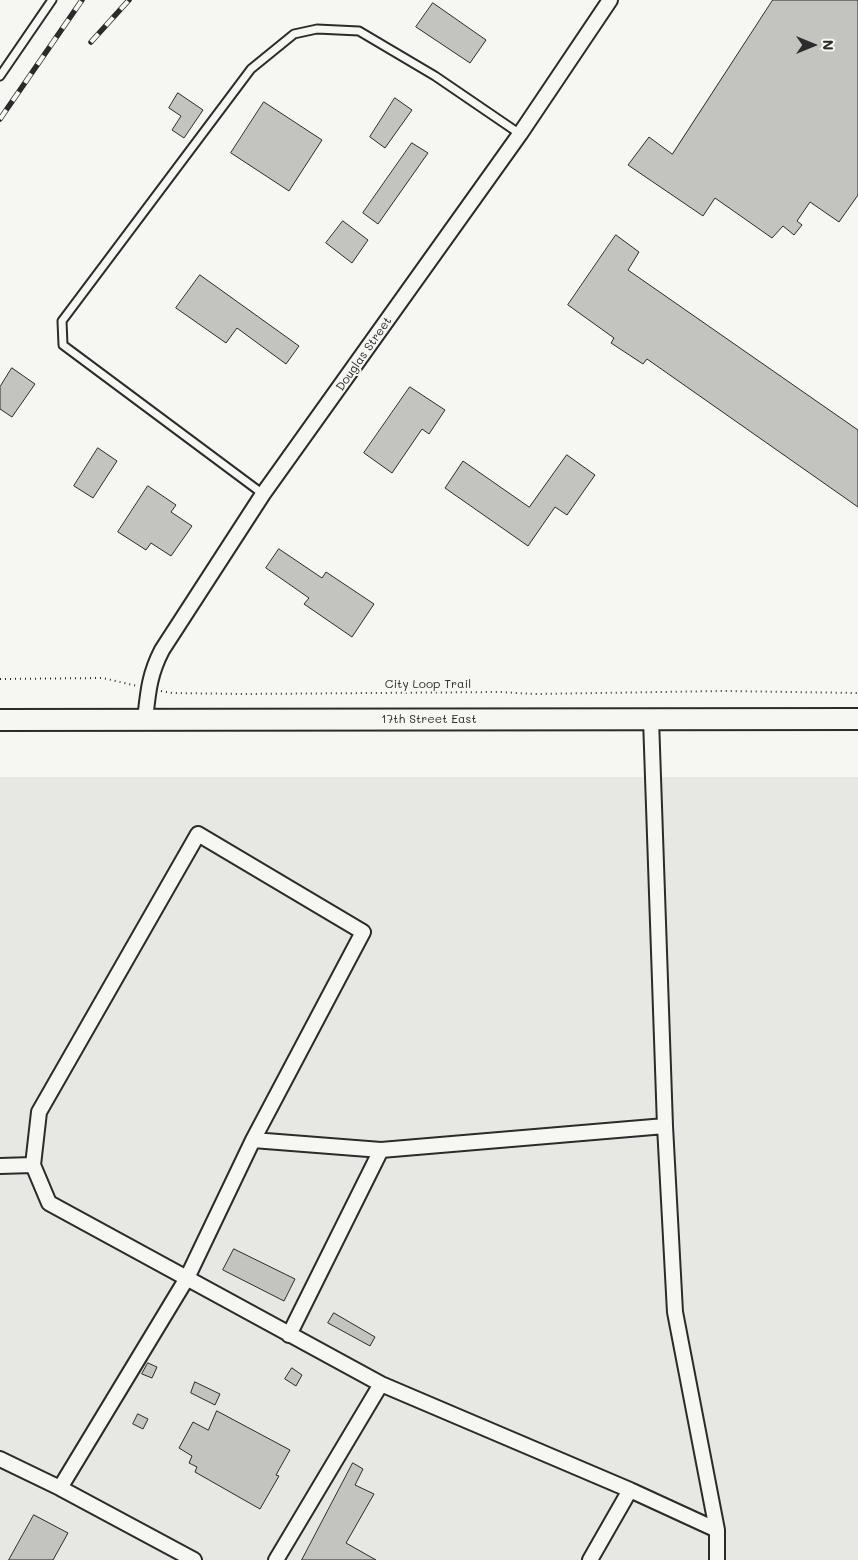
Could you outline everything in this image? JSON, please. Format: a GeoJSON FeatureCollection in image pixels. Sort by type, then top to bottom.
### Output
{"type":"FeatureCollection","features":[{"type":"Feature","properties":{"kind":"main road","name":"17th Street East"},"geometry":{"type":"LineString","coordinates":[[0,720],[858,719]]}},
{"type":"Feature","properties":{"kind":"street","name":"Douglas Street"},"geometry":{"type":"LineString","coordinates":[[145,720],[148,689],[153,668],[162,650],[263,494],[520,134],[610,0]]}},
{"type":"Feature","properties":{"kind":"street"},"geometry":{"type":"LineString","coordinates":[[651,719],[665,1126],[675,1312],[717,1530],[717,1560]]}},
{"type":"Feature","properties":{"kind":"street"},"geometry":{"type":"LineString","coordinates":[[60,1488],[187,1278],[253,1140],[363,932],[198,834],[39,1112],[33,1165],[49,1203],[187,1278],[289,1335],[381,1384],[630,1490],[717,1530]]}},
{"type":"Feature","properties":{"kind":"street"},"geometry":{"type":"LineString","coordinates":[[253,1140],[381,1150],[665,1126]]}},
{"type":"Feature","properties":{"kind":"street"},"geometry":{"type":"LineString","coordinates":[[289,1335],[381,1150]]}},
{"type":"Feature","properties":{"kind":"street"},"geometry":{"type":"LineString","coordinates":[[0,1166],[33,1165]]}},
{"type":"Feature","properties":{"kind":"street"},"geometry":{"type":"LineString","coordinates":[[276,1560],[381,1384]]}},
{"type":"Feature","properties":{"kind":"street"},"geometry":{"type":"LineString","coordinates":[[0,1459],[60,1488],[194,1560]]}},
{"type":"Feature","properties":{"kind":"street"},"geometry":{"type":"LineString","coordinates":[[590,1560],[630,1490]]}},
{"type":"Feature","properties":{"kind":"lane"},"geometry":{"type":"LineString","coordinates":[[0,76],[52,0]]}},
{"type":"Feature","properties":{"kind":"lane"},"geometry":{"type":"LineString","coordinates":[[263,494],[63,345],[62,322],[251,69],[294,34],[317,29],[359,31],[435,76],[520,134]]}},
{"type":"Feature","properties":{"kind":"path","name":"City Loop Trail"},"geometry":{"type":"LineString","coordinates":[[0,679],[103,678],[172,693],[858,693]]}},
{"type":"Feature","properties":{"kind":"shaded area"},"geometry":{"type":"Polygon","coordinates":[[[0,777],[858,777],[858,1560],[0,1560],[0,777]]]}},
{"type":"Feature","properties":{"kind":"building"},"geometry":{"type":"Polygon","coordinates":[[[773,0],[858,0],[858,195],[839,222],[810,202],[797,221],[802,225],[794,235],[783,226],[772,238],[715,198],[703,216],[628,165],[649,137],[672,154],[773,0]]]}},
{"type":"Feature","properties":{"kind":"building"},"geometry":{"type":"Polygon","coordinates":[[[433,3],[486,40],[470,63],[416,27],[433,3]]]}},
{"type":"Feature","properties":{"kind":"building"},"geometry":{"type":"Polygon","coordinates":[[[178,93],[203,110],[184,138],[172,130],[181,116],[169,108],[178,93]]]}},
{"type":"Feature","properties":{"kind":"building"},"geometry":{"type":"Polygon","coordinates":[[[395,98],[412,110],[385,148],[370,137],[395,98]]]}},
{"type":"Feature","properties":{"kind":"building"},"geometry":{"type":"Polygon","coordinates":[[[264,102],[322,140],[289,191],[231,153],[264,102]]]}},
{"type":"Feature","properties":{"kind":"building"},"geometry":{"type":"Polygon","coordinates":[[[412,143],[428,153],[378,224],[363,213],[412,143]]]}},
{"type":"Feature","properties":{"kind":"building"},"geometry":{"type":"Polygon","coordinates":[[[343,221],[368,240],[352,263],[326,243],[343,221]]]}},
{"type":"Feature","properties":{"kind":"building"},"geometry":{"type":"Polygon","coordinates":[[[616,235],[639,252],[628,270],[858,430],[858,507],[647,359],[643,364],[611,343],[614,338],[568,305],[616,235]]]}},
{"type":"Feature","properties":{"kind":"building"},"geometry":{"type":"Polygon","coordinates":[[[200,275],[299,346],[286,364],[237,328],[226,343],[176,308],[200,275]]]}},
{"type":"Feature","properties":{"kind":"building"},"geometry":{"type":"Polygon","coordinates":[[[12,368],[35,384],[12,417],[0,409],[0,387],[12,368]]]}},
{"type":"Feature","properties":{"kind":"building"},"geometry":{"type":"Polygon","coordinates":[[[410,387],[445,410],[429,434],[422,429],[392,473],[364,453],[410,387]]]}},
{"type":"Feature","properties":{"kind":"building"},"geometry":{"type":"Polygon","coordinates":[[[98,448],[117,461],[93,498],[74,486],[98,448]]]}},
{"type":"Feature","properties":{"kind":"building"},"geometry":{"type":"Polygon","coordinates":[[[567,455],[595,475],[567,515],[555,507],[528,546],[445,488],[463,461],[529,507],[567,455]]]}},
{"type":"Feature","properties":{"kind":"building"},"geometry":{"type":"Polygon","coordinates":[[[148,486],[176,505],[171,512],[192,526],[171,556],[151,543],[146,550],[118,532],[148,486]]]}},
{"type":"Feature","properties":{"kind":"building"},"geometry":{"type":"Polygon","coordinates":[[[279,549],[322,578],[326,572],[374,604],[352,637],[304,604],[309,598],[266,568],[279,549]]]}},
{"type":"Feature","properties":{"kind":"building"},"geometry":{"type":"Polygon","coordinates":[[[234,1249],[295,1279],[284,1301],[223,1270],[234,1249]]]}},
{"type":"Feature","properties":{"kind":"building"},"geometry":{"type":"Polygon","coordinates":[[[334,1313],[375,1337],[370,1346],[328,1323],[334,1313]]]}},
{"type":"Feature","properties":{"kind":"building"},"geometry":{"type":"Polygon","coordinates":[[[148,1363],[157,1367],[152,1378],[142,1374],[148,1363]]]}},
{"type":"Feature","properties":{"kind":"building"},"geometry":{"type":"Polygon","coordinates":[[[292,1368],[302,1375],[296,1386],[285,1379],[292,1368]]]}},
{"type":"Feature","properties":{"kind":"building"},"geometry":{"type":"Polygon","coordinates":[[[195,1382],[220,1394],[215,1405],[191,1393],[195,1382]]]}},
{"type":"Feature","properties":{"kind":"building"},"geometry":{"type":"Polygon","coordinates":[[[217,1411],[290,1450],[276,1475],[279,1476],[260,1509],[195,1472],[197,1467],[189,1463],[192,1456],[179,1448],[193,1422],[208,1430],[217,1411]]]}},
{"type":"Feature","properties":{"kind":"building"},"geometry":{"type":"Polygon","coordinates":[[[138,1414],[148,1419],[143,1429],[133,1424],[138,1414]]]}},
{"type":"Feature","properties":{"kind":"building"},"geometry":{"type":"Polygon","coordinates":[[[353,1463],[363,1469],[355,1485],[374,1494],[346,1543],[376,1560],[302,1560],[353,1463]]]}},
{"type":"Feature","properties":{"kind":"building"},"geometry":{"type":"Polygon","coordinates":[[[34,1515],[68,1533],[53,1560],[9,1560],[34,1515]]]}},
{"type":"Feature","properties":{"kind":"railway"},"geometry":{"type":"LineString","coordinates":[[0,119],[82,0]]}},
{"type":"Feature","properties":{"kind":"railway"},"geometry":{"type":"LineString","coordinates":[[91,42],[129,0]]}}]}
